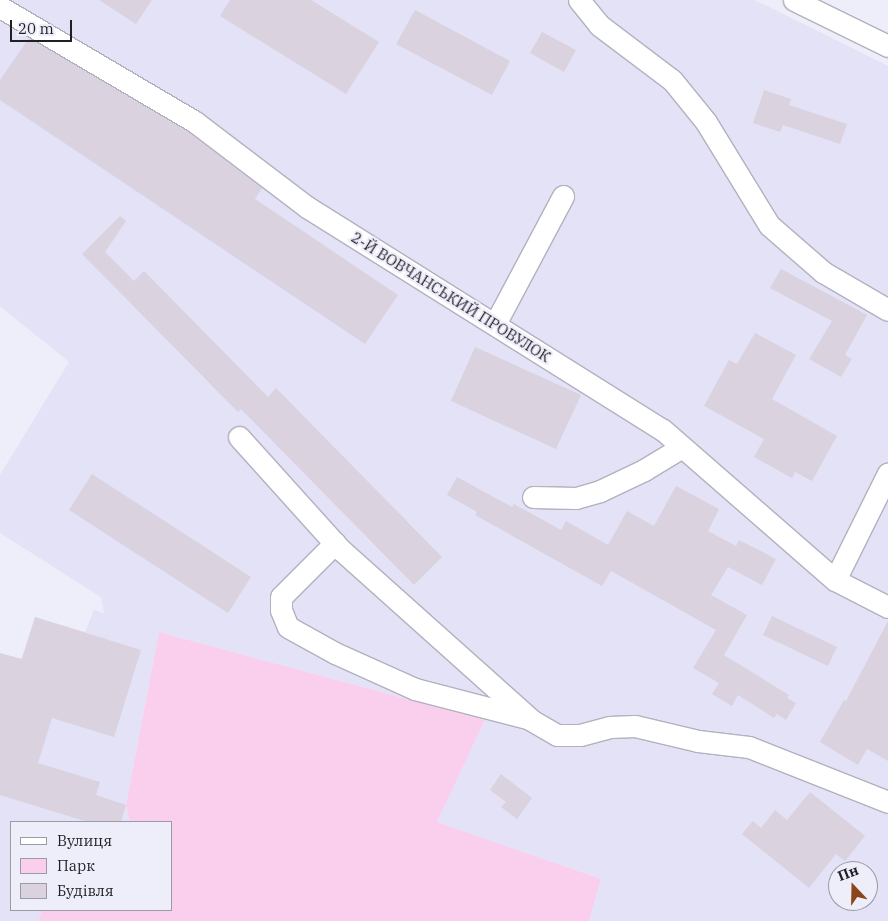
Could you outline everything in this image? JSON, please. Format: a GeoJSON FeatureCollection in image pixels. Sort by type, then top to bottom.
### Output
{"type":"FeatureCollection","features":[{"type":"Feature","properties":{"kind":"street"},"geometry":{"type":"LineString","coordinates":[[579,0],[599,26],[672,80],[706,122],[769,225],[823,272],[888,310]]}},
{"type":"Feature","properties":{"kind":"street"},"geometry":{"type":"LineString","coordinates":[[794,0],[888,46]]}},
{"type":"Feature","properties":{"kind":"street","name":"2-Й ВОВЧАНСЬКИЙ ПРОВУЛОК"},"geometry":{"type":"LineString","coordinates":[[0,7],[195,122],[307,207],[663,430],[835,580],[888,607]]}},
{"type":"Feature","properties":{"kind":"street"},"geometry":{"type":"LineString","coordinates":[[494,324],[563,196]]}},
{"type":"Feature","properties":{"kind":"street"},"geometry":{"type":"LineString","coordinates":[[239,437],[335,543],[531,720],[557,735],[580,735],[609,727],[635,726],[698,741],[749,747],[888,802]]}},
{"type":"Feature","properties":{"kind":"street"},"geometry":{"type":"LineString","coordinates":[[533,497],[576,498],[600,491],[644,470],[682,446]]}},
{"type":"Feature","properties":{"kind":"street"},"geometry":{"type":"LineString","coordinates":[[835,580],[888,473]]}},
{"type":"Feature","properties":{"kind":"street"},"geometry":{"type":"LineString","coordinates":[[335,543],[281,597],[281,610],[288,627],[335,654],[415,689],[531,720]]}},
{"type":"Feature","properties":{"kind":"shaded area"},"geometry":{"type":"Polygon","coordinates":[[[0,0],[755,0],[888,66],[888,921],[589,921],[601,879],[437,822],[485,720],[159,632],[126,805],[130,821],[10,821],[10,911],[42,911],[38,921],[0,921],[0,723],[35,617],[85,632],[94,610],[104,613],[101,597],[0,533],[0,475],[69,362],[0,306],[0,0]]]}},
{"type":"Feature","properties":{"kind":"green space"},"geometry":{"type":"Polygon","coordinates":[[[159,632],[485,720],[437,822],[601,879],[589,921],[38,921],[42,911],[172,911],[172,821],[130,821],[126,805],[159,632]]]}},
{"type":"Feature","properties":{"kind":"building"},"geometry":{"type":"Polygon","coordinates":[[[99,0],[152,0],[136,24],[99,0]]]}},
{"type":"Feature","properties":{"kind":"building"},"geometry":{"type":"Polygon","coordinates":[[[230,0],[311,0],[379,42],[346,94],[220,16],[230,0]]]}},
{"type":"Feature","properties":{"kind":"building"},"geometry":{"type":"Polygon","coordinates":[[[415,10],[510,61],[492,95],[396,44],[415,10]]]}},
{"type":"Feature","properties":{"kind":"building"},"geometry":{"type":"Polygon","coordinates":[[[542,32],[576,50],[564,72],[530,53],[542,32]]]}},
{"type":"Feature","properties":{"kind":"building"},"geometry":{"type":"Polygon","coordinates":[[[29,38],[188,132],[262,188],[255,199],[398,295],[365,344],[0,100],[0,80],[29,38]]]}},
{"type":"Feature","properties":{"kind":"building"},"geometry":{"type":"Polygon","coordinates":[[[764,90],[791,99],[789,105],[847,124],[840,144],[783,125],[780,132],[753,123],[764,90]]]}},
{"type":"Feature","properties":{"kind":"building"},"geometry":{"type":"Polygon","coordinates":[[[120,216],[126,221],[105,252],[134,281],[144,271],[268,397],[276,388],[442,557],[414,585],[241,409],[238,412],[82,254],[120,216]]]}},
{"type":"Feature","properties":{"kind":"building"},"geometry":{"type":"Polygon","coordinates":[[[781,269],[867,315],[845,355],[852,359],[841,377],[809,359],[832,321],[770,288],[781,269]]]}},
{"type":"Feature","properties":{"kind":"building"},"geometry":{"type":"Polygon","coordinates":[[[755,333],[796,355],[772,399],[837,436],[812,481],[795,472],[792,478],[754,457],[764,439],[704,406],[729,360],[737,364],[755,333]]]}},
{"type":"Feature","properties":{"kind":"building"},"geometry":{"type":"Polygon","coordinates":[[[475,347],[581,395],[556,449],[451,401],[475,347]]]}},
{"type":"Feature","properties":{"kind":"building"},"geometry":{"type":"Polygon","coordinates":[[[92,474],[251,577],[228,613],[69,510],[92,474]]]}},
{"type":"Feature","properties":{"kind":"building"},"geometry":{"type":"Polygon","coordinates":[[[457,477],[512,507],[514,504],[561,530],[566,521],[608,545],[627,511],[654,526],[676,486],[719,509],[708,531],[736,546],[739,540],[776,559],[762,585],[728,567],[711,595],[747,615],[724,655],[789,695],[787,698],[796,703],[786,720],[777,714],[774,718],[738,695],[732,706],[712,694],[719,683],[693,668],[716,630],[611,571],[602,586],[475,515],[477,512],[447,495],[457,477]]]}},
{"type":"Feature","properties":{"kind":"building"},"geometry":{"type":"Polygon","coordinates":[[[772,616],[837,647],[828,666],[763,635],[772,616]]]}},
{"type":"Feature","properties":{"kind":"building"},"geometry":{"type":"Polygon","coordinates":[[[35,617],[141,650],[114,737],[52,718],[38,763],[100,782],[96,795],[126,805],[121,821],[85,821],[0,795],[0,653],[22,659],[35,617]]]}},
{"type":"Feature","properties":{"kind":"building"},"geometry":{"type":"Polygon","coordinates":[[[888,621],[888,761],[867,749],[858,765],[820,742],[844,700],[846,701],[888,621]]]}},
{"type":"Feature","properties":{"kind":"building"},"geometry":{"type":"Polygon","coordinates":[[[501,774],[532,798],[517,819],[501,807],[506,802],[490,790],[501,774]]]}},
{"type":"Feature","properties":{"kind":"building"},"geometry":{"type":"Polygon","coordinates":[[[810,792],[865,836],[845,861],[836,854],[830,861],[828,861],[828,864],[809,888],[742,834],[753,821],[761,828],[775,810],[787,820],[810,792]]]}}]}
